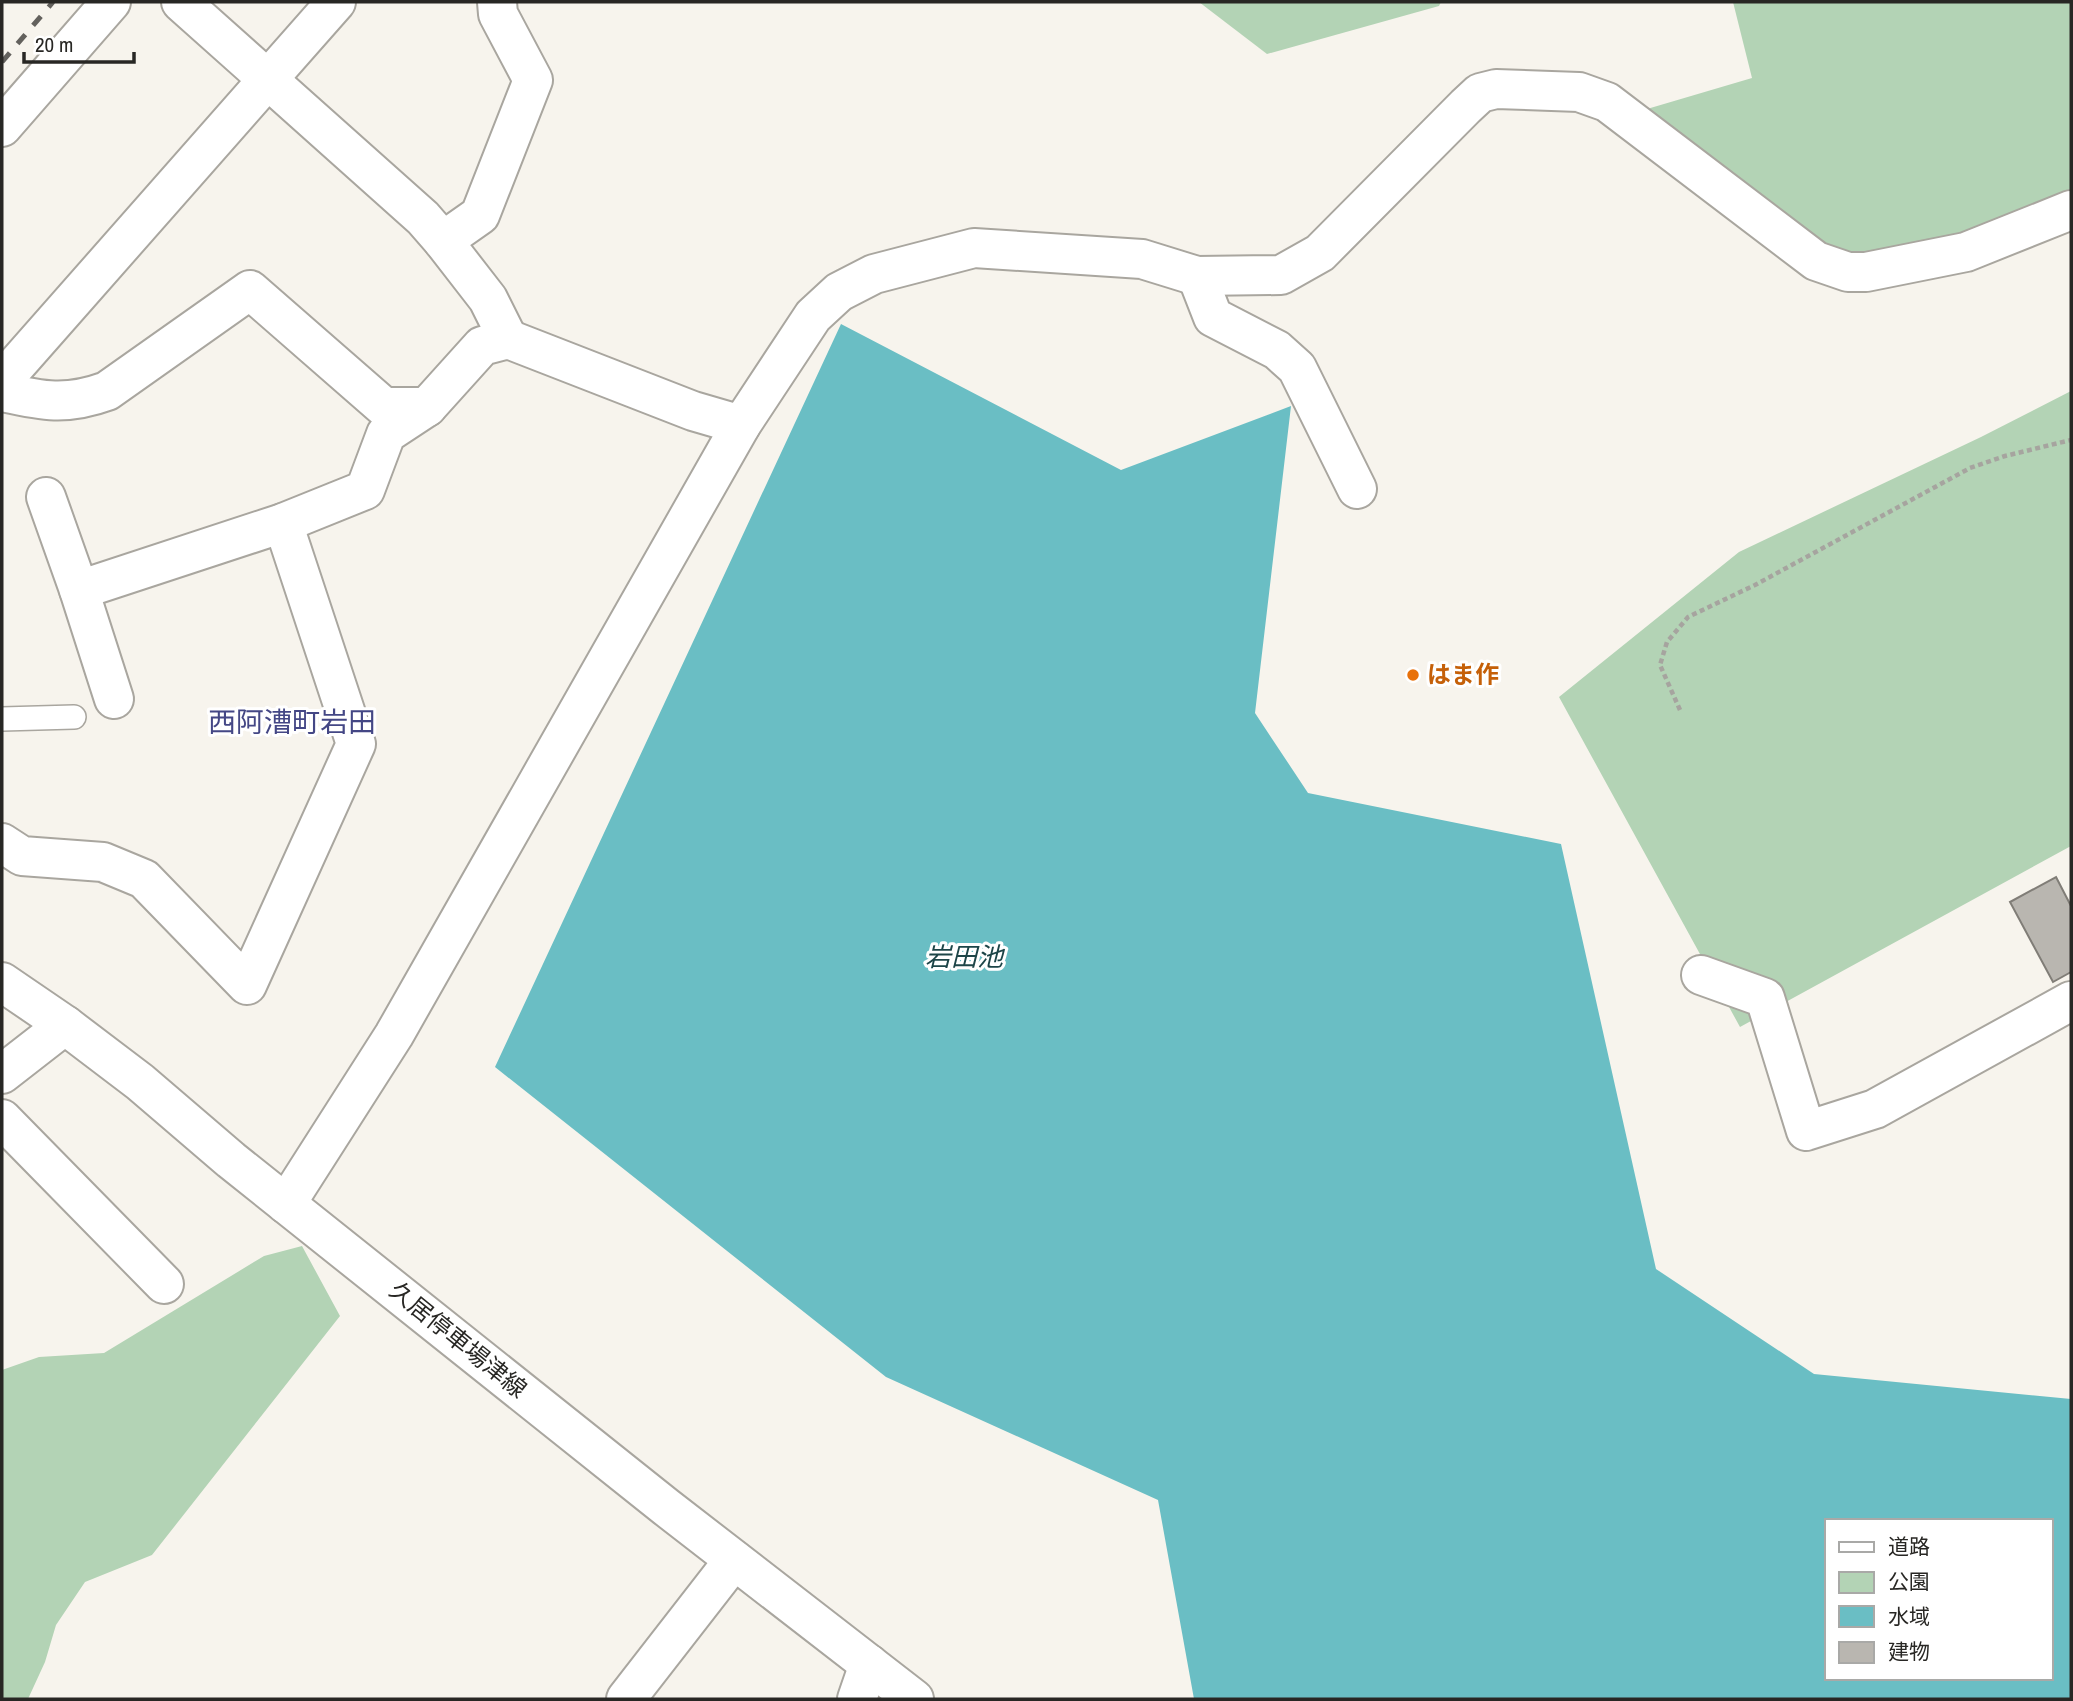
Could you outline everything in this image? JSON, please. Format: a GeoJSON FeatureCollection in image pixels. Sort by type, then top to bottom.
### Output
{"type":"FeatureCollection","features":[{"type":"Feature","properties":{"kind":"street"},"geometry":{"type":"LineString","coordinates":[[2,127],[111,2]]}},
{"type":"Feature","properties":{"kind":"street"},"geometry":{"type":"LineString","coordinates":[[181,2],[423,218],[488,299],[508,339]]}},
{"type":"Feature","properties":{"kind":"street"},"geometry":{"type":"LineString","coordinates":[[2,381],[336,2]]}},
{"type":"Feature","properties":{"kind":"street"},"geometry":{"type":"LineString","coordinates":[[443,241],[480,215],[533,80],[498,14],[497,2]]}},
{"type":"Feature","properties":{"kind":"street"},"geometry":{"type":"LineString","coordinates":[[286,1203],[394,1035],[741,425],[813,316],[839,292],[874,274],[974,248],[1142,259],[1197,276],[1281,275],[1320,253],[1465,106],[1480,93],[1496,89],[1579,92],[1607,102],[1815,261],[1848,272],[1866,272],[1966,252],[2071,210]]}},
{"type":"Feature","properties":{"kind":"street"},"geometry":{"type":"LineString","coordinates":[[1197,276],[1213,317],[1277,350],[1297,368],[1357,489]]}},
{"type":"Feature","properties":{"kind":"street"},"geometry":{"type":"LineString","coordinates":[[2,392],[45,401],[82,400],[107,391],[250,290],[384,407],[427,407]]}},
{"type":"Feature","properties":{"kind":"street"},"geometry":{"type":"LineString","coordinates":[[79,590],[283,523],[365,490],[386,434],[427,407],[482,346],[508,339],[693,411],[741,425]]}},
{"type":"Feature","properties":{"kind":"street"},"geometry":{"type":"LineString","coordinates":[[46,497],[114,699]]}},
{"type":"Feature","properties":{"kind":"street"},"geometry":{"type":"LineString","coordinates":[[2,843],[22,856],[103,862],[144,879],[247,985],[356,744],[283,523]]}},
{"type":"Feature","properties":{"kind":"street"},"geometry":{"type":"LineString","coordinates":[[1701,975],[1765,998],[1806,1131],[1875,1109],[2071,1001]]}},
{"type":"Feature","properties":{"kind":"street","name":"久居停車場津線"},"geometry":{"type":"LineString","coordinates":[[2,982],[65,1025],[140,1082],[286,1203],[734,1560],[863,1682],[914,1699]]}},
{"type":"Feature","properties":{"kind":"street"},"geometry":{"type":"LineString","coordinates":[[2,1074],[65,1025]]}},
{"type":"Feature","properties":{"kind":"street"},"geometry":{"type":"LineString","coordinates":[[2,1119],[164,1284]]}},
{"type":"Feature","properties":{"kind":"street"},"geometry":{"type":"LineString","coordinates":[[626,1699],[734,1560]]}},
{"type":"Feature","properties":{"kind":"lane"},"geometry":{"type":"LineString","coordinates":[[2,719],[74,717]]}},
{"type":"Feature","properties":{"kind":"path"},"geometry":{"type":"LineString","coordinates":[[1680,710],[1660,665],[1667,642],[1688,617],[1755,585],[1970,468],[2005,456],[2071,440]]}},
{"type":"Feature","properties":{"kind":"green space"},"geometry":{"type":"Polygon","coordinates":[[[1199,2],[1441,2],[1439,6],[1267,54],[1199,2]]]}},
{"type":"Feature","properties":{"kind":"green space"},"geometry":{"type":"Polygon","coordinates":[[[1733,2],[2071,2],[2071,190],[1966,232],[1863,255],[1841,251],[1809,237],[1647,109],[1752,78],[1733,2]]]}},
{"type":"Feature","properties":{"kind":"green space"},"geometry":{"type":"Polygon","coordinates":[[[2071,391],[2071,846],[1740,1027],[1559,697],[1739,552],[1981,437],[2071,391]]]}},
{"type":"Feature","properties":{"kind":"green space"},"geometry":{"type":"Polygon","coordinates":[[[302,1246],[340,1316],[152,1555],[85,1582],[56,1625],[45,1662],[28,1699],[2,1699],[2,1370],[39,1357],[104,1353],[264,1256],[302,1246]]]}},
{"type":"Feature","properties":{"kind":"water","name":"岩田池"},"geometry":{"type":"Polygon","coordinates":[[[841,324],[1121,470],[1291,406],[1255,713],[1308,793],[1561,844],[1656,1269],[1814,1374],[2071,1399],[2071,1699],[1194,1699],[1158,1500],[886,1377],[495,1067],[841,324]]]}},
{"type":"Feature","properties":{"kind":"building"},"geometry":{"type":"Polygon","coordinates":[[[2056,877],[2071,906],[2071,972],[2053,982],[2010,902],[2056,877]]]}},
{"type":"Feature","properties":{"kind":"railway"},"geometry":{"type":"LineString","coordinates":[[2,62],[53,2]]}},
{"type":"Feature","properties":{"kind":"place","name":"はま作"},"geometry":{"type":"Point","coordinates":[1413,675]}},
{"type":"Feature","properties":{"kind":"district","name":"西阿漕町岩田"},"geometry":{"type":"Point","coordinates":[292,722]}}]}
